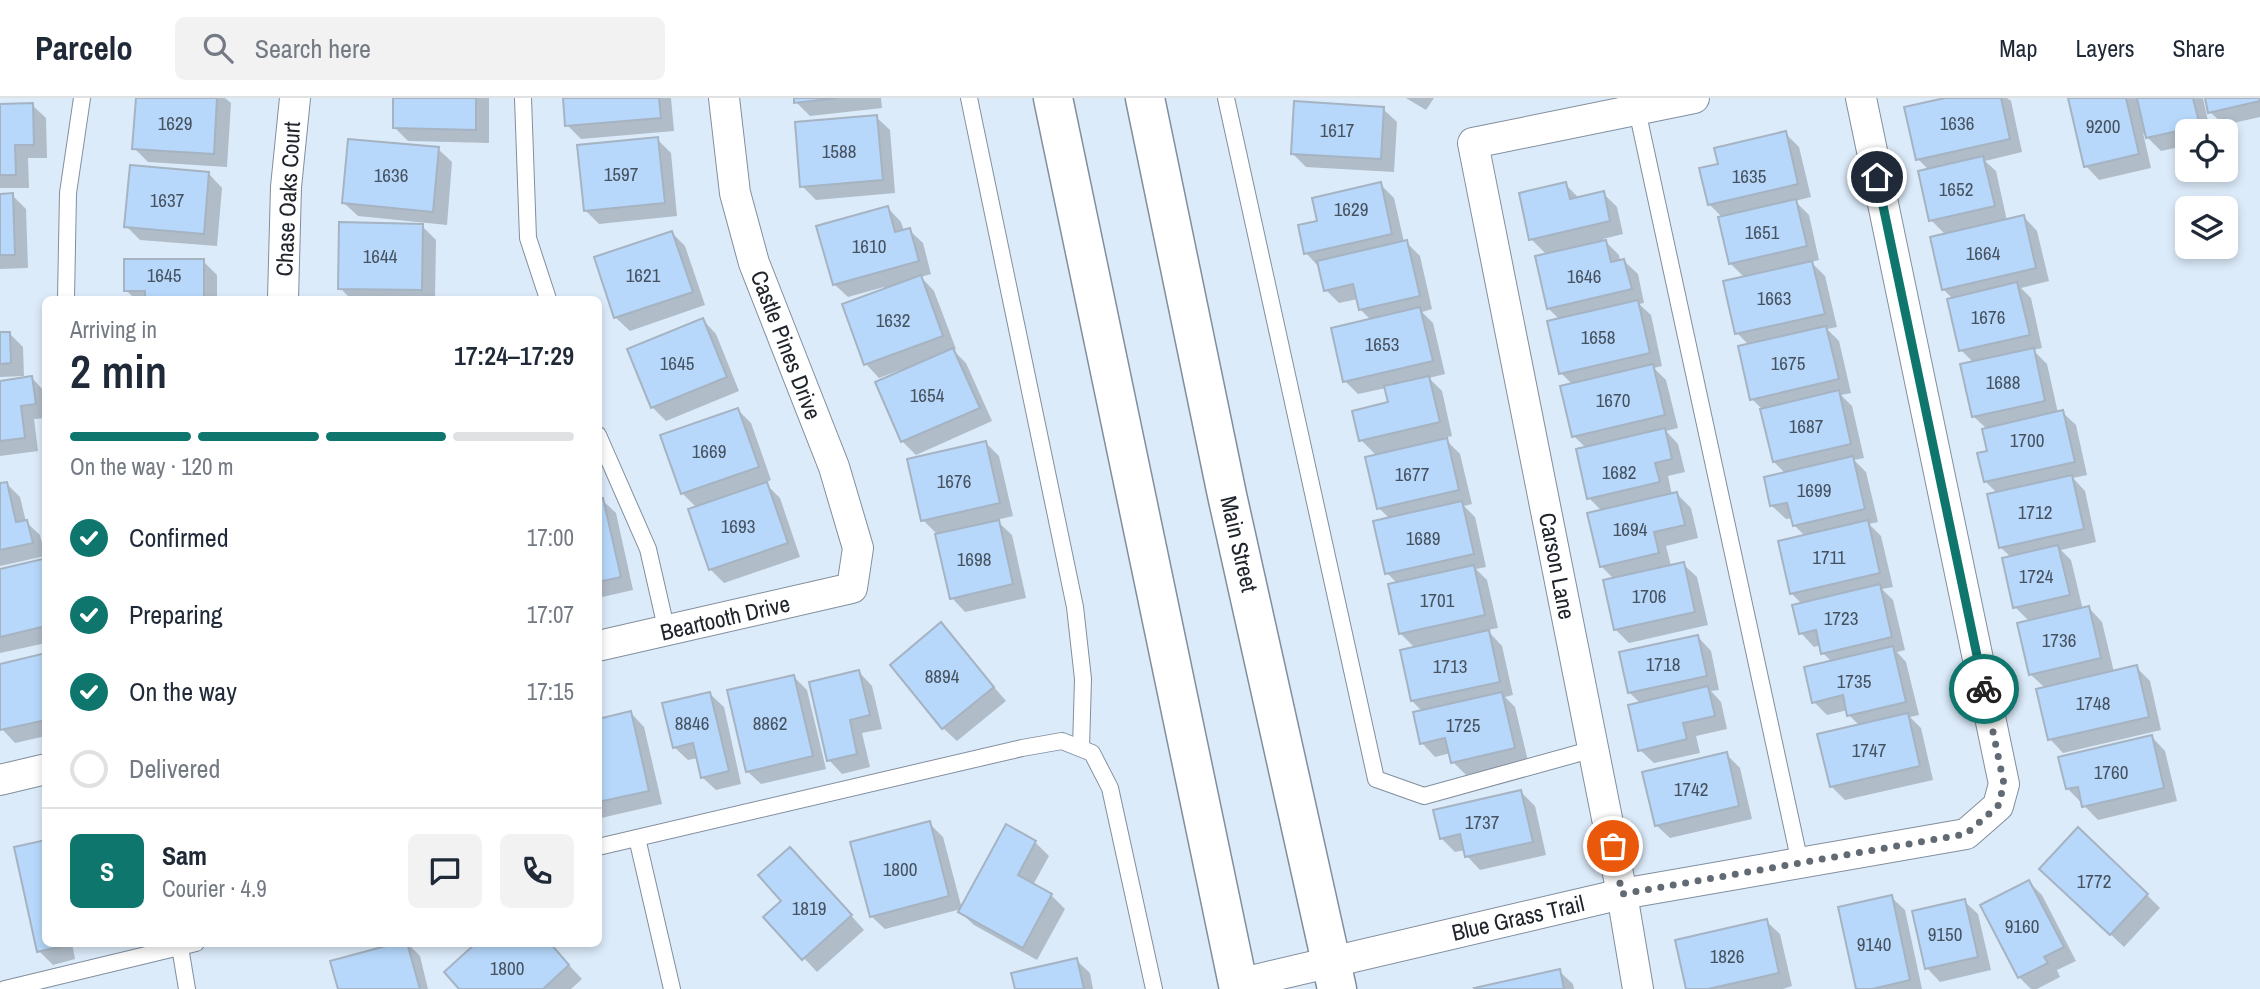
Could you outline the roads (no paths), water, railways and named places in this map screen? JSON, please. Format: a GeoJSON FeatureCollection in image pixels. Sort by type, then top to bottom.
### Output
{"type":"FeatureCollection","features":[{"type":"Feature","properties":{"kind":"main road"},"geometry":{"type":"LineString","coordinates":[[1053,98],[1238,986]]}},
{"type":"Feature","properties":{"kind":"main road","name":"Main Street"},"geometry":{"type":"LineString","coordinates":[[1145,98],[1227,495],[1335,975]]}},
{"type":"Feature","properties":{"kind":"street","name":"Chase Oaks Court"},"geometry":{"type":"LineString","coordinates":[[283,296],[286,187],[295,98]]}},
{"type":"Feature","properties":{"kind":"street","name":"Castle Pines Drive"},"geometry":{"type":"LineString","coordinates":[[724,98],[735,193],[754,263],[834,467],[858,548],[852,588]]}},
{"type":"Feature","properties":{"kind":"street"},"geometry":{"type":"LineString","coordinates":[[1637,110],[1694,98]]}},
{"type":"Feature","properties":{"kind":"street","name":"Blue Grass Trail"},"geometry":{"type":"LineString","coordinates":[[1238,986],[1335,975],[1622,894],[1966,834],[1998,806],[2004,784],[1861,98]]}},
{"type":"Feature","properties":{"kind":"street","name":"Carson Lane"},"geometry":{"type":"LineString","coordinates":[[1637,110],[1473,144],[1594,749],[1638,989]]}},
{"type":"Feature","properties":{"kind":"street","name":"Beartooth Drive"},"geometry":{"type":"LineString","coordinates":[[602,645],[852,588]]}},
{"type":"Feature","properties":{"kind":"street"},"geometry":{"type":"LineString","coordinates":[[0,780],[42,770]]}},
{"type":"Feature","properties":{"kind":"lane"},"geometry":{"type":"LineString","coordinates":[[66,296],[68,193],[82,98]]}},
{"type":"Feature","properties":{"kind":"lane"},"geometry":{"type":"LineString","coordinates":[[523,98],[528,238],[547,296]]}},
{"type":"Feature","properties":{"kind":"lane"},"geometry":{"type":"LineString","coordinates":[[970,98],[1075,607],[1083,679],[1082,748]]}},
{"type":"Feature","properties":{"kind":"lane"},"geometry":{"type":"LineString","coordinates":[[1226,98],[1376,779],[1424,796],[1594,749]]}},
{"type":"Feature","properties":{"kind":"lane"},"geometry":{"type":"LineString","coordinates":[[1637,110],[1800,863]]}},
{"type":"Feature","properties":{"kind":"lane"},"geometry":{"type":"LineString","coordinates":[[602,444],[649,550],[667,632]]}},
{"type":"Feature","properties":{"kind":"lane"},"geometry":{"type":"LineString","coordinates":[[602,846],[1062,741],[1092,753],[1110,788],[1154,989]]}},
{"type":"Feature","properties":{"kind":"lane"},"geometry":{"type":"LineString","coordinates":[[637,838],[672,989]]}},
{"type":"Feature","properties":{"kind":"lane"},"geometry":{"type":"LineString","coordinates":[[5,989],[180,947]]}},
{"type":"Feature","properties":{"kind":"lane"},"geometry":{"type":"LineString","coordinates":[[187,989],[188,947]]}}]}
